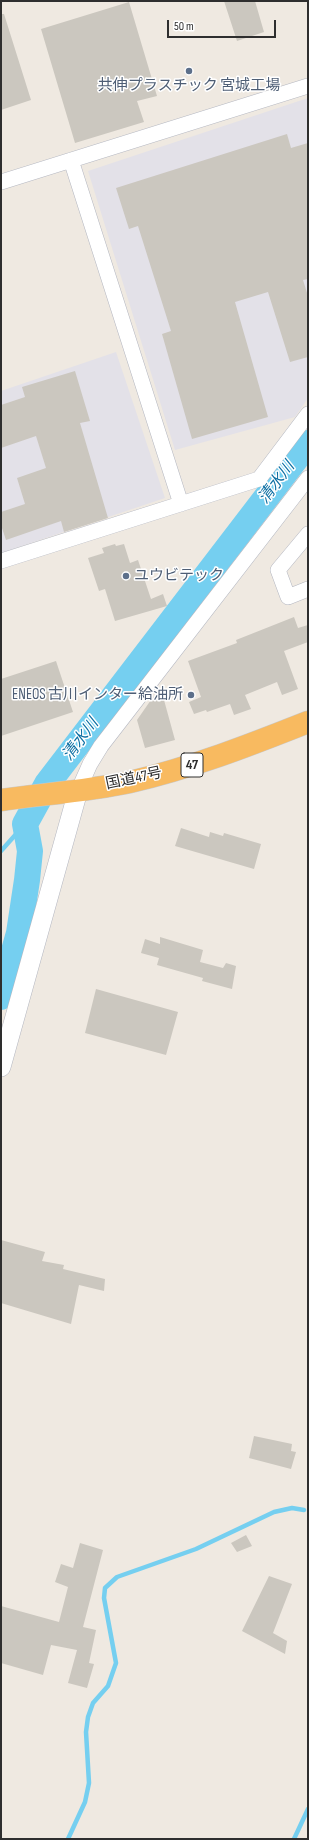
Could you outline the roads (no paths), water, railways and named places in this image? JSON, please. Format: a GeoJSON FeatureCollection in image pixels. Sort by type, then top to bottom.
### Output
{"type":"FeatureCollection","features":[{"type":"Feature","properties":{"kind":"highway","name":"国道47号"},"geometry":{"type":"LineString","coordinates":[[1,800],[75,791],[130,782],[184,768],[308,722]]}},
{"type":"Feature","properties":{"kind":"street"},"geometry":{"type":"LineString","coordinates":[[1,182],[308,86]]}},
{"type":"Feature","properties":{"kind":"street"},"geometry":{"type":"LineString","coordinates":[[71,160],[181,504]]}},
{"type":"Feature","properties":{"kind":"street"},"geometry":{"type":"LineString","coordinates":[[1,561],[259,479],[308,414]]}},
{"type":"Feature","properties":{"kind":"street"},"geometry":{"type":"LineString","coordinates":[[1,1067],[75,791],[101,746],[308,478]]}},
{"type":"Feature","properties":{"kind":"street"},"geometry":{"type":"LineString","coordinates":[[308,534],[278,570],[288,597],[308,589]]}},
{"type":"Feature","properties":{"kind":"waterway","name":"清水川"},"geometry":{"type":"LineString","coordinates":[[1,997],[19,933],[27,880],[30,851],[25,824],[47,784],[308,443]]}},
{"type":"Feature","properties":{"kind":"waterway"},"geometry":{"type":"LineString","coordinates":[[1,851],[25,824]]}},
{"type":"Feature","properties":{"kind":"waterway"},"geometry":{"type":"LineString","coordinates":[[68,1839],[85,1802],[89,1783],[86,1732],[88,1717],[93,1703],[108,1686],[116,1663],[104,1598],[105,1588],[117,1577],[196,1549],[274,1512],[292,1508],[304,1510]]}},
{"type":"Feature","properties":{"kind":"waterway"},"geometry":{"type":"LineString","coordinates":[[294,1839],[308,1809]]}},
{"type":"Feature","properties":{"kind":"place","name":"共伸プラスチック 宮城工場"},"geometry":{"type":"Point","coordinates":[189,71]}},
{"type":"Feature","properties":{"kind":"place","name":"ユウビテック"},"geometry":{"type":"Point","coordinates":[126,576]}},
{"type":"Feature","properties":{"kind":"place","name":"ENEOS 古川インター給油所"},"geometry":{"type":"Point","coordinates":[191,695]}}]}
